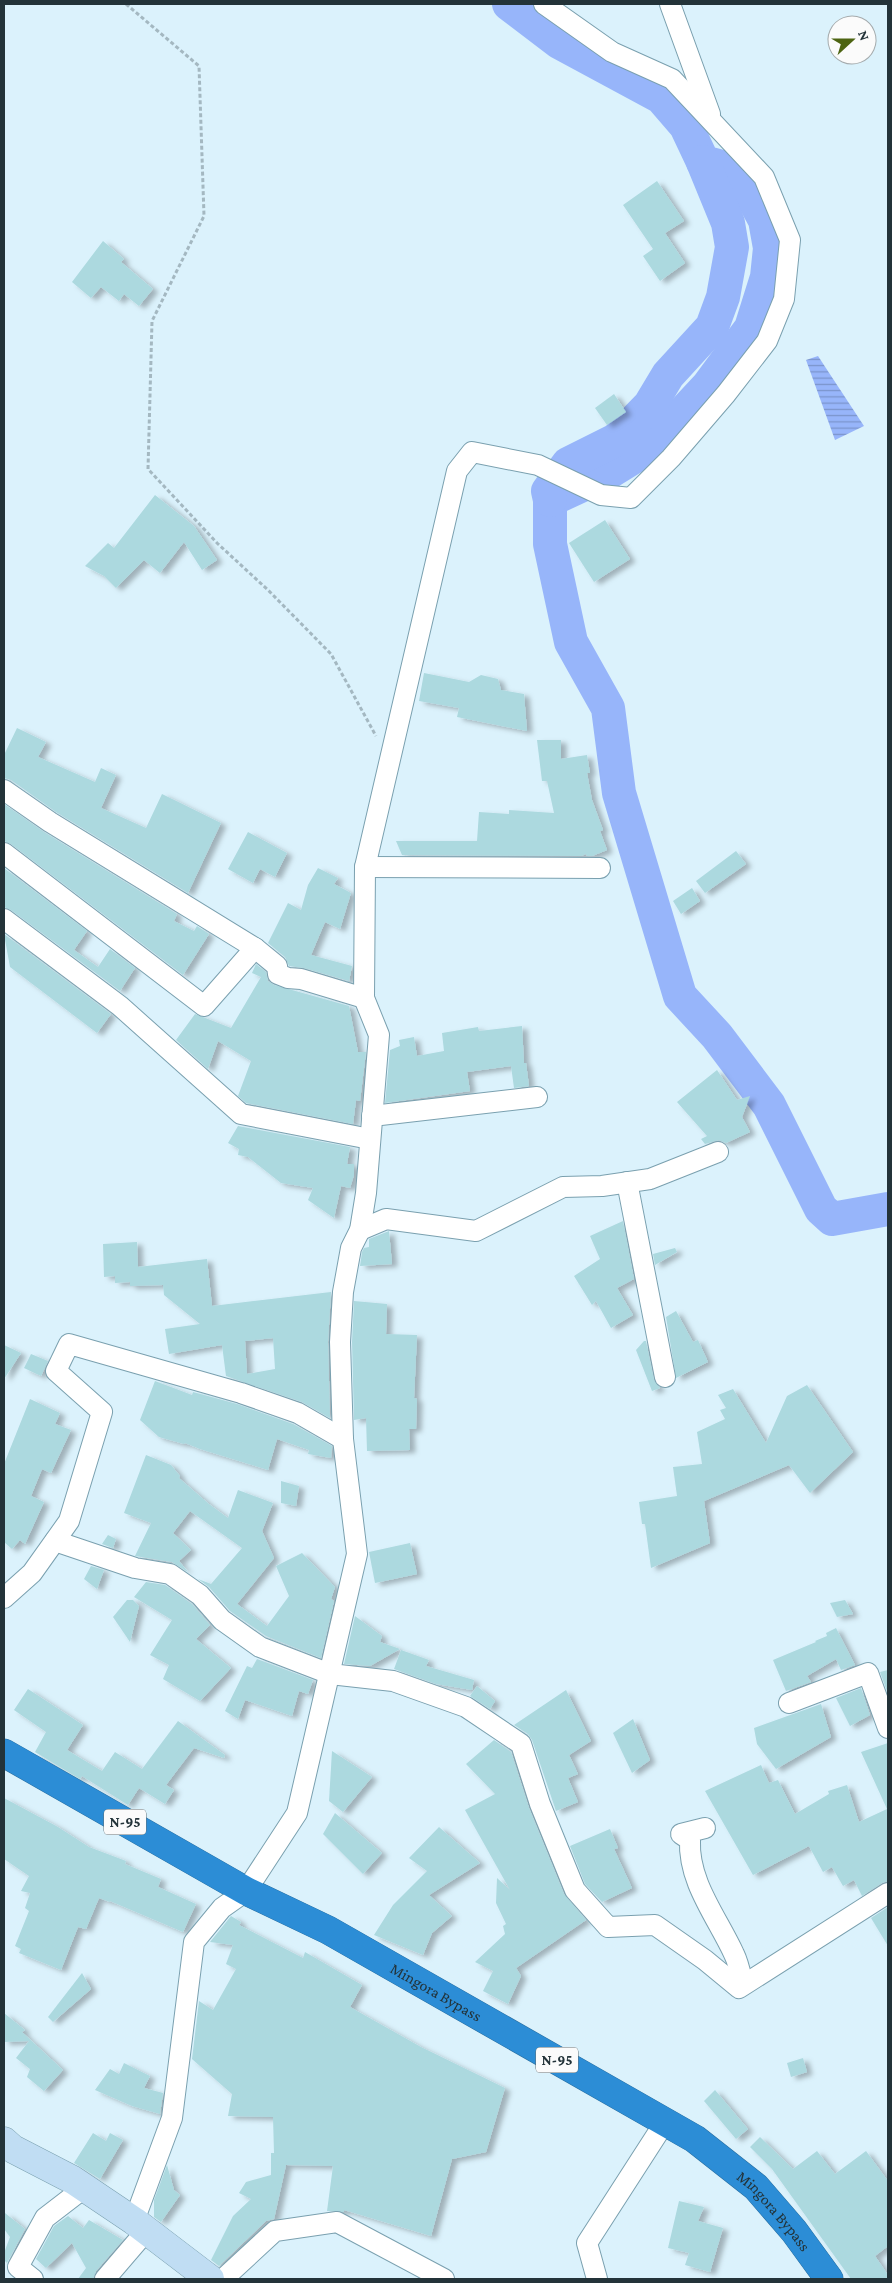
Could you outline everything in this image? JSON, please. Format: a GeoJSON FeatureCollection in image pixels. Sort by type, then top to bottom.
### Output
{"type":"FeatureCollection","features":[{"type":"Feature","properties":{"kind":"highway","name":"Mingora Bypass"},"geometry":{"type":"LineString","coordinates":[[4,1753],[246,1891],[328,1930],[695,2139],[756,2187],[794,2231],[829,2279]]}},
{"type":"Feature","properties":{"kind":"main road"},"geometry":{"type":"LineString","coordinates":[[7,2150],[84,2188],[140,2225],[210,2279]]}},
{"type":"Feature","properties":{"kind":"street"},"geometry":{"type":"LineString","coordinates":[[105,2279],[140,2225],[172,2118],[194,1942],[222,1908],[246,1891],[297,1813],[357,1554],[343,1440],[340,1342],[343,1292],[352,1248],[360,1230],[366,1193],[379,1035],[364,998],[365,867],[457,472],[472,452],[538,465],[601,495],[631,498],[671,458],[726,394],[767,340],[784,299],[790,240],[764,177],[672,79],[612,52],[544,4]]}},
{"type":"Feature","properties":{"kind":"street"},"geometry":{"type":"LineString","coordinates":[[670,4],[693,63],[711,119]]}},
{"type":"Feature","properties":{"kind":"street"},"geometry":{"type":"LineString","coordinates":[[4,790],[50,822],[255,948],[277,966],[278,974],[364,998]]}},
{"type":"Feature","properties":{"kind":"street"},"geometry":{"type":"LineString","coordinates":[[4,853],[204,1006],[255,948]]}},
{"type":"Feature","properties":{"kind":"street"},"geometry":{"type":"LineString","coordinates":[[365,867],[600,868]]}},
{"type":"Feature","properties":{"kind":"street"},"geometry":{"type":"LineString","coordinates":[[4,919],[120,1006],[241,1114],[370,1139]]}},
{"type":"Feature","properties":{"kind":"street"},"geometry":{"type":"LineString","coordinates":[[372,1116],[537,1097]]}},
{"type":"Feature","properties":{"kind":"street"},"geometry":{"type":"LineString","coordinates":[[360,1230],[386,1220],[476,1231],[563,1187],[602,1186],[650,1179],[718,1152]]}},
{"type":"Feature","properties":{"kind":"street"},"geometry":{"type":"LineString","coordinates":[[627,1182],[665,1378]]}},
{"type":"Feature","properties":{"kind":"street"},"geometry":{"type":"LineString","coordinates":[[4,1598],[32,1573],[69,1521],[102,1412],[56,1371],[69,1344],[241,1392],[298,1413],[343,1440]]}},
{"type":"Feature","properties":{"kind":"street"},"geometry":{"type":"LineString","coordinates":[[55,1541],[135,1568],[170,1574],[200,1595],[222,1620],[260,1647],[330,1674],[393,1681],[466,1707],[521,1744],[540,1804],[575,1890],[601,1920],[608,1927],[655,1925],[705,1960],[739,1988],[888,1894]]}},
{"type":"Feature","properties":{"kind":"street"},"geometry":{"type":"LineString","coordinates":[[789,1703],[868,1673],[888,1728]]}},
{"type":"Feature","properties":{"kind":"street"},"geometry":{"type":"LineString","coordinates":[[705,1828],[681,1834],[690,1840],[689,1852],[703,1898],[735,1956],[742,1980]]}},
{"type":"Feature","properties":{"kind":"street"},"geometry":{"type":"LineString","coordinates":[[597,2279],[587,2243],[665,2122]]}},
{"type":"Feature","properties":{"kind":"street"},"geometry":{"type":"LineString","coordinates":[[32,2279],[18,2267],[45,2218],[84,2188]]}},
{"type":"Feature","properties":{"kind":"street"},"geometry":{"type":"LineString","coordinates":[[223,2279],[275,2231],[337,2222],[444,2279]]}},
{"type":"Feature","properties":{"kind":"path"},"geometry":{"type":"LineString","coordinates":[[126,4],[199,66],[204,216],[152,321],[148,468],[217,543],[268,590],[331,654],[390,761]]}},
{"type":"Feature","properties":{"kind":"water"},"geometry":{"type":"Polygon","coordinates":[[[818,356],[864,426],[835,440],[806,360],[818,356]]]}},
{"type":"Feature","properties":{"kind":"building"},"geometry":{"type":"Polygon","coordinates":[[[657,181],[684,221],[665,233],[685,263],[660,281],[643,256],[653,249],[623,205],[657,181]]]}},
{"type":"Feature","properties":{"kind":"building"},"geometry":{"type":"Polygon","coordinates":[[[103,241],[124,259],[121,262],[153,289],[139,306],[124,294],[119,301],[101,287],[91,298],[72,282],[103,241]]]}},
{"type":"Feature","properties":{"kind":"building"},"geometry":{"type":"Polygon","coordinates":[[[614,394],[626,412],[607,425],[595,408],[614,394]]]}},
{"type":"Feature","properties":{"kind":"building"},"geometry":{"type":"Polygon","coordinates":[[[155,495],[194,526],[217,560],[202,570],[184,542],[160,573],[144,560],[116,588],[104,576],[85,566],[108,543],[114,548],[155,495]]]}},
{"type":"Feature","properties":{"kind":"building"},"geometry":{"type":"Polygon","coordinates":[[[605,520],[630,559],[594,582],[569,543],[605,520]]]}},
{"type":"Feature","properties":{"kind":"building"},"geometry":{"type":"Polygon","coordinates":[[[424,673],[469,682],[481,675],[498,679],[501,690],[524,694],[527,731],[457,717],[459,708],[419,701],[424,673]]]}},
{"type":"Feature","properties":{"kind":"building"},"geometry":{"type":"Polygon","coordinates":[[[17,728],[46,742],[38,757],[95,782],[101,768],[116,775],[101,808],[146,828],[162,794],[221,823],[188,893],[56,812],[11,780],[4,778],[4,755],[17,728]]]}},
{"type":"Feature","properties":{"kind":"building"},"geometry":{"type":"Polygon","coordinates":[[[537,740],[561,740],[561,759],[587,755],[590,773],[587,773],[592,800],[603,830],[600,831],[607,850],[592,856],[587,856],[586,854],[581,856],[402,855],[396,841],[477,841],[479,812],[509,814],[509,810],[554,813],[547,781],[542,781],[537,740]]]}},
{"type":"Feature","properties":{"kind":"building"},"geometry":{"type":"Polygon","coordinates":[[[4,804],[44,832],[177,914],[174,921],[194,931],[197,926],[209,934],[183,975],[11,844],[4,841],[4,804]]]}},
{"type":"Feature","properties":{"kind":"building"},"geometry":{"type":"Polygon","coordinates":[[[248,832],[287,853],[275,877],[260,869],[253,883],[228,869],[248,832]]]}},
{"type":"Feature","properties":{"kind":"building"},"geometry":{"type":"Polygon","coordinates":[[[736,851],[746,864],[705,893],[696,881],[736,851]]]}},
{"type":"Feature","properties":{"kind":"building"},"geometry":{"type":"Polygon","coordinates":[[[4,868],[87,931],[74,950],[98,967],[110,949],[135,968],[120,991],[11,910],[4,907],[4,868]]]}},
{"type":"Feature","properties":{"kind":"building"},"geometry":{"type":"Polygon","coordinates":[[[318,868],[338,878],[334,884],[351,893],[340,929],[325,922],[311,955],[352,966],[349,981],[304,968],[289,966],[285,957],[268,943],[288,903],[301,910],[308,885],[318,868]]]}},
{"type":"Feature","properties":{"kind":"building"},"geometry":{"type":"Polygon","coordinates":[[[692,888],[700,901],[681,914],[673,901],[692,888]]]}},
{"type":"Feature","properties":{"kind":"building"},"geometry":{"type":"Polygon","coordinates":[[[4,934],[111,1014],[97,1033],[10,967],[4,934]]]}},
{"type":"Feature","properties":{"kind":"building"},"geometry":{"type":"Polygon","coordinates":[[[256,964],[266,972],[268,981],[274,985],[349,1006],[358,1052],[366,1052],[360,1101],[356,1100],[353,1124],[246,1103],[238,1096],[251,1061],[218,1041],[208,1069],[176,1040],[195,1014],[231,1028],[261,977],[252,973],[256,964]]]}},
{"type":"Feature","properties":{"kind":"building"},"geometry":{"type":"Polygon","coordinates":[[[522,1026],[524,1063],[526,1063],[529,1086],[514,1088],[511,1066],[467,1072],[470,1091],[385,1103],[390,1050],[400,1046],[399,1040],[414,1037],[417,1056],[444,1051],[442,1033],[478,1027],[479,1031],[522,1026]]]}},
{"type":"Feature","properties":{"kind":"building"},"geometry":{"type":"Polygon","coordinates":[[[717,1070],[737,1100],[750,1096],[742,1117],[750,1132],[726,1143],[719,1140],[705,1144],[701,1139],[707,1136],[677,1102],[717,1070]]]}},
{"type":"Feature","properties":{"kind":"building"},"geometry":{"type":"Polygon","coordinates":[[[238,1126],[350,1147],[347,1164],[354,1164],[354,1175],[350,1188],[341,1186],[334,1218],[308,1200],[313,1188],[281,1183],[248,1157],[238,1155],[239,1149],[228,1143],[238,1126]]]}},
{"type":"Feature","properties":{"kind":"building"},"geometry":{"type":"Polygon","coordinates":[[[623,1221],[634,1279],[617,1288],[633,1315],[611,1328],[596,1301],[592,1305],[574,1276],[600,1259],[590,1236],[623,1221]]]}},
{"type":"Feature","properties":{"kind":"building"},"geometry":{"type":"Polygon","coordinates":[[[389,1231],[392,1264],[360,1266],[362,1252],[364,1248],[369,1247],[369,1239],[389,1231]]]}},
{"type":"Feature","properties":{"kind":"building"},"geometry":{"type":"Polygon","coordinates":[[[137,1242],[138,1267],[207,1259],[212,1306],[331,1292],[328,1342],[330,1418],[302,1402],[226,1376],[222,1345],[169,1354],[165,1329],[200,1324],[164,1295],[163,1285],[130,1286],[130,1282],[115,1283],[115,1276],[104,1277],[103,1244],[137,1242]],[[273,1338],[245,1341],[247,1374],[275,1369],[273,1338]]]}},
{"type":"Feature","properties":{"kind":"building"},"geometry":{"type":"Polygon","coordinates":[[[675,1248],[677,1252],[655,1265],[653,1254],[675,1248]]]}},
{"type":"Feature","properties":{"kind":"building"},"geometry":{"type":"Polygon","coordinates":[[[354,1301],[387,1304],[386,1334],[417,1335],[414,1398],[417,1399],[416,1429],[409,1429],[410,1450],[367,1451],[366,1418],[354,1420],[352,1342],[354,1301]]]}},
{"type":"Feature","properties":{"kind":"building"},"geometry":{"type":"Polygon","coordinates":[[[676,1311],[693,1342],[698,1340],[708,1362],[676,1378],[666,1317],[676,1311]]]}},
{"type":"Feature","properties":{"kind":"building"},"geometry":{"type":"Polygon","coordinates":[[[646,1341],[654,1380],[660,1388],[652,1391],[636,1350],[646,1341]]]}},
{"type":"Feature","properties":{"kind":"building"},"geometry":{"type":"Polygon","coordinates":[[[4,1345],[21,1353],[4,1379],[4,1345]]]}},
{"type":"Feature","properties":{"kind":"building"},"geometry":{"type":"Polygon","coordinates":[[[31,1354],[48,1361],[41,1376],[24,1368],[31,1354]]]}},
{"type":"Feature","properties":{"kind":"building"},"geometry":{"type":"Polygon","coordinates":[[[155,1381],[192,1395],[193,1392],[237,1404],[293,1424],[332,1446],[331,1458],[308,1454],[309,1450],[277,1439],[268,1470],[185,1443],[159,1437],[140,1420],[155,1381]]]}},
{"type":"Feature","properties":{"kind":"building"},"geometry":{"type":"Polygon","coordinates":[[[807,1385],[853,1452],[810,1493],[789,1465],[704,1501],[710,1543],[651,1568],[645,1524],[642,1524],[639,1502],[677,1496],[673,1467],[702,1464],[697,1432],[725,1419],[720,1410],[726,1408],[718,1395],[733,1389],[766,1443],[787,1396],[807,1385]]]}},
{"type":"Feature","properties":{"kind":"building"},"geometry":{"type":"Polygon","coordinates":[[[30,1399],[60,1413],[55,1424],[71,1430],[51,1473],[42,1469],[31,1496],[44,1502],[25,1544],[20,1540],[12,1549],[4,1542],[4,1464],[30,1399]]]}},
{"type":"Feature","properties":{"kind":"building"},"geometry":{"type":"Polygon","coordinates":[[[146,1455],[171,1465],[180,1476],[179,1478],[228,1518],[238,1490],[273,1503],[262,1531],[274,1558],[237,1604],[267,1626],[289,1596],[276,1566],[302,1553],[335,1587],[331,1599],[334,1601],[321,1658],[266,1636],[230,1611],[209,1587],[198,1579],[211,1584],[242,1548],[190,1511],[173,1533],[191,1550],[179,1561],[188,1572],[172,1562],[135,1556],[151,1523],[124,1513],[146,1455]]]}},
{"type":"Feature","properties":{"kind":"building"},"geometry":{"type":"Polygon","coordinates":[[[281,1481],[299,1486],[296,1506],[281,1503],[281,1481]]]}},
{"type":"Feature","properties":{"kind":"building"},"geometry":{"type":"Polygon","coordinates":[[[108,1535],[116,1539],[113,1548],[102,1544],[108,1535]]]}},
{"type":"Feature","properties":{"kind":"building"},"geometry":{"type":"Polygon","coordinates":[[[410,1543],[417,1574],[375,1583],[369,1552],[410,1543]]]}},
{"type":"Feature","properties":{"kind":"building"},"geometry":{"type":"Polygon","coordinates":[[[91,1566],[104,1570],[97,1589],[84,1579],[91,1566]]]}},
{"type":"Feature","properties":{"kind":"building"},"geometry":{"type":"Polygon","coordinates":[[[146,1582],[165,1585],[192,1604],[210,1625],[196,1639],[231,1668],[200,1701],[163,1679],[169,1665],[150,1655],[172,1620],[134,1597],[146,1582]]]}},
{"type":"Feature","properties":{"kind":"building"},"geometry":{"type":"Polygon","coordinates":[[[127,1600],[133,1600],[139,1606],[130,1642],[113,1617],[127,1600]]]}},
{"type":"Feature","properties":{"kind":"building"},"geometry":{"type":"Polygon","coordinates":[[[845,1600],[853,1614],[837,1617],[830,1603],[845,1600]]]}},
{"type":"Feature","properties":{"kind":"building"},"geometry":{"type":"Polygon","coordinates":[[[355,1616],[382,1636],[380,1642],[400,1649],[370,1666],[344,1664],[355,1616]]]}},
{"type":"Feature","properties":{"kind":"building"},"geometry":{"type":"Polygon","coordinates":[[[836,1628],[855,1665],[841,1670],[836,1659],[807,1676],[811,1682],[786,1691],[773,1660],[816,1642],[827,1636],[826,1633],[836,1628]]]}},
{"type":"Feature","properties":{"kind":"building"},"geometry":{"type":"Polygon","coordinates":[[[401,1650],[429,1660],[426,1666],[474,1680],[472,1690],[436,1684],[394,1669],[401,1650]]]}},
{"type":"Feature","properties":{"kind":"building"},"geometry":{"type":"Polygon","coordinates":[[[257,1659],[313,1680],[308,1694],[299,1691],[292,1716],[245,1700],[238,1719],[225,1711],[247,1666],[252,1668],[257,1659]]]}},
{"type":"Feature","properties":{"kind":"building"},"geometry":{"type":"Polygon","coordinates":[[[888,1670],[888,1694],[880,1672],[888,1670]]]}},
{"type":"Feature","properties":{"kind":"building"},"geometry":{"type":"Polygon","coordinates":[[[477,1686],[495,1701],[490,1709],[470,1696],[477,1686]]]}},
{"type":"Feature","properties":{"kind":"building"},"geometry":{"type":"Polygon","coordinates":[[[861,1688],[870,1715],[850,1726],[836,1698],[861,1688]]]}},
{"type":"Feature","properties":{"kind":"building"},"geometry":{"type":"Polygon","coordinates":[[[28,1689],[83,1725],[67,1750],[102,1771],[115,1752],[142,1769],[178,1721],[225,1755],[224,1758],[194,1748],[166,1785],[174,1790],[165,1804],[139,1788],[128,1805],[82,1776],[80,1779],[35,1752],[46,1732],[14,1710],[28,1689]]]}},
{"type":"Feature","properties":{"kind":"building"},"geometry":{"type":"Polygon","coordinates":[[[566,1690],[591,1741],[569,1755],[578,1774],[568,1778],[578,1802],[556,1811],[532,1740],[528,1734],[514,1725],[566,1690]]]}},
{"type":"Feature","properties":{"kind":"building"},"geometry":{"type":"Polygon","coordinates":[[[821,1704],[831,1737],[776,1769],[757,1744],[754,1728],[821,1704]]]}},
{"type":"Feature","properties":{"kind":"building"},"geometry":{"type":"Polygon","coordinates":[[[633,1719],[650,1760],[632,1773],[613,1733],[633,1719]]]}},
{"type":"Feature","properties":{"kind":"building"},"geometry":{"type":"Polygon","coordinates":[[[494,1740],[511,1752],[529,1808],[564,1894],[586,1920],[516,1968],[521,1976],[508,2004],[483,1991],[493,1971],[475,1962],[505,1934],[503,1926],[506,1924],[496,1903],[497,1878],[510,1890],[465,1810],[495,1794],[466,1764],[494,1740]]]}},
{"type":"Feature","properties":{"kind":"building"},"geometry":{"type":"Polygon","coordinates":[[[888,1743],[888,1881],[862,1896],[854,1880],[843,1886],[832,1867],[823,1872],[809,1846],[753,1875],[705,1791],[761,1765],[769,1783],[778,1780],[795,1814],[829,1794],[828,1791],[847,1785],[859,1822],[887,1809],[861,1752],[888,1743]]]}},
{"type":"Feature","properties":{"kind":"building"},"geometry":{"type":"Polygon","coordinates":[[[332,1751],[372,1777],[343,1812],[329,1801],[332,1751]]]}},
{"type":"Feature","properties":{"kind":"building"},"geometry":{"type":"Polygon","coordinates":[[[4,1798],[58,1827],[89,1847],[126,1861],[125,1864],[161,1879],[158,1887],[196,1904],[183,1932],[99,1898],[86,1929],[78,1927],[61,1970],[19,1953],[21,1949],[15,1946],[29,1911],[25,1908],[30,1893],[21,1891],[29,1876],[4,1859],[4,1798]]]}},
{"type":"Feature","properties":{"kind":"building"},"geometry":{"type":"Polygon","coordinates":[[[335,1813],[382,1853],[363,1874],[323,1834],[335,1813]]]}},
{"type":"Feature","properties":{"kind":"building"},"geometry":{"type":"Polygon","coordinates":[[[439,1827],[480,1863],[429,1895],[452,1916],[432,1933],[423,1955],[374,1935],[393,1905],[427,1871],[409,1858],[439,1827]]]}},
{"type":"Feature","properties":{"kind":"building"},"geometry":{"type":"Polygon","coordinates":[[[610,1829],[618,1848],[614,1849],[632,1888],[602,1902],[585,1884],[570,1846],[610,1829]]]}},
{"type":"Feature","properties":{"kind":"building"},"geometry":{"type":"Polygon","coordinates":[[[888,1907],[888,1946],[871,1918],[888,1907]]]}},
{"type":"Feature","properties":{"kind":"building"},"geometry":{"type":"Polygon","coordinates":[[[231,1916],[241,1922],[239,1925],[303,1958],[305,1952],[362,1985],[350,2007],[421,2047],[505,2088],[486,2152],[452,2159],[431,2236],[344,2210],[344,2212],[327,2211],[333,2166],[286,2165],[274,2219],[266,2221],[219,2266],[211,2260],[233,2216],[251,2199],[239,2193],[246,2182],[271,2175],[271,2153],[274,2153],[273,2117],[228,2116],[232,2094],[192,2059],[199,2001],[213,2010],[236,1969],[226,1964],[233,1945],[210,1942],[231,1916]]]}},
{"type":"Feature","properties":{"kind":"building"},"geometry":{"type":"Polygon","coordinates":[[[82,1973],[91,1989],[53,2022],[48,2017],[82,1973]]]}},
{"type":"Feature","properties":{"kind":"building"},"geometry":{"type":"Polygon","coordinates":[[[4,2013],[25,2030],[22,2032],[63,2070],[44,2091],[27,2077],[30,2069],[16,2058],[29,2041],[4,2042],[4,2013]]]}},
{"type":"Feature","properties":{"kind":"building"},"geometry":{"type":"Polygon","coordinates":[[[803,2058],[807,2072],[791,2077],[787,2063],[803,2058]]]}},
{"type":"Feature","properties":{"kind":"building"},"geometry":{"type":"Polygon","coordinates":[[[124,2063],[150,2076],[144,2088],[163,2093],[160,2114],[132,2106],[95,2090],[110,2069],[119,2074],[124,2063]]]}},
{"type":"Feature","properties":{"kind":"building"},"geometry":{"type":"Polygon","coordinates":[[[715,2090],[748,2129],[736,2139],[704,2101],[715,2090]]]}},
{"type":"Feature","properties":{"kind":"building"},"geometry":{"type":"Polygon","coordinates":[[[93,2133],[106,2141],[110,2133],[123,2140],[100,2179],[74,2163],[93,2133]]]}},
{"type":"Feature","properties":{"kind":"building"},"geometry":{"type":"Polygon","coordinates":[[[760,2137],[793,2169],[817,2151],[835,2174],[866,2151],[888,2181],[888,2246],[875,2256],[888,2275],[888,2279],[851,2279],[772,2169],[750,2147],[760,2137]]]}},
{"type":"Feature","properties":{"kind":"building"},"geometry":{"type":"Polygon","coordinates":[[[167,2165],[174,2190],[180,2195],[161,2222],[154,2217],[154,2200],[167,2165]]]}},
{"type":"Feature","properties":{"kind":"building"},"geometry":{"type":"Polygon","coordinates":[[[679,2201],[704,2207],[698,2221],[723,2228],[710,2272],[685,2265],[689,2253],[668,2248],[679,2201]]]}},
{"type":"Feature","properties":{"kind":"building"},"geometry":{"type":"Polygon","coordinates":[[[5,2213],[25,2229],[7,2263],[4,2260],[4,2253],[10,2237],[4,2229],[5,2213]]]}},
{"type":"Feature","properties":{"kind":"building"},"geometry":{"type":"Polygon","coordinates":[[[68,2216],[83,2228],[89,2220],[123,2240],[96,2271],[93,2279],[78,2279],[86,2268],[72,2243],[46,2268],[36,2259],[54,2226],[68,2216]]]}},
{"type":"Feature","properties":{"kind":"waterway"},"geometry":{"type":"LineString","coordinates":[[509,4],[559,42],[661,97],[686,126],[703,162],[729,169],[747,187],[765,220],[770,248],[767,277],[751,328],[708,386],[653,445],[606,474],[550,500],[550,544],[571,642],[608,708],[619,793],[680,996],[717,1036],[769,1105],[821,1209],[832,1219],[888,1209]]}},
{"type":"Feature","properties":{"kind":"waterway"},"geometry":{"type":"LineString","coordinates":[[550,500],[548,491],[568,464],[616,440],[650,405],[668,375],[712,327],[723,297],[732,247],[728,223],[703,162]]}}]}
